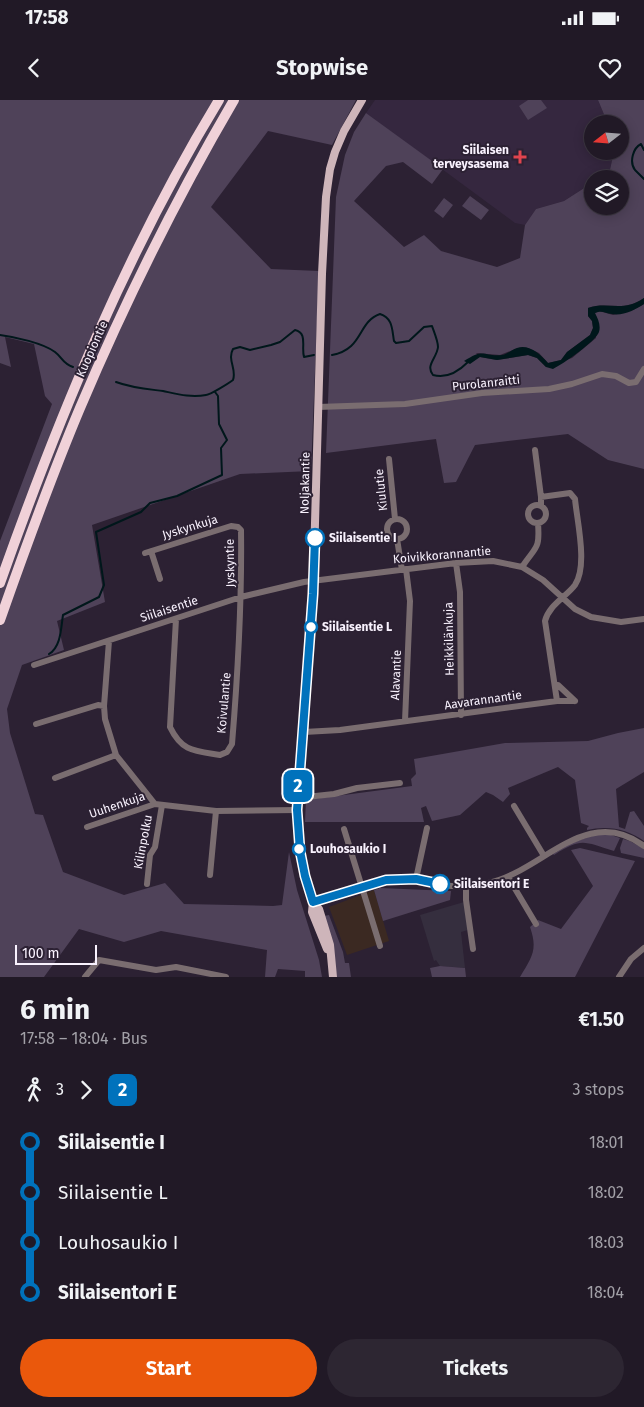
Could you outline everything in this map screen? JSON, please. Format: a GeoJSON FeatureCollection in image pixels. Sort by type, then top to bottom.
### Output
{"type":"FeatureCollection","features":[{"type":"Feature","properties":{"kind":"highway","name":"Kuopiontie"},"geometry":{"type":"LineString","coordinates":[[0,583],[61,422],[107,314],[180,167],[219,100]]}},
{"type":"Feature","properties":{"kind":"highway","name":"Kuopiontie"},"geometry":{"type":"LineString","coordinates":[[0,620],[36,520],[76,418],[119,319],[168,218],[234,100]]}},
{"type":"Feature","properties":{"kind":"main road","name":"Noljakantie"},"geometry":{"type":"LineString","coordinates":[[333,977],[332,963],[312,912],[313,902],[300,851],[297,798],[304,732],[313,581],[326,196],[330,169],[336,152],[344,131],[362,100]]}},
{"type":"Feature","properties":{"kind":"street","name":"Purolanraitti"},"geometry":{"type":"LineString","coordinates":[[318,407],[404,404],[482,393],[549,389],[602,374],[616,376],[629,382],[636,382],[644,369]]}},
{"type":"Feature","properties":{"kind":"street"},"geometry":{"type":"LineString","coordinates":[[535,450],[541,506],[546,514],[544,520],[538,523]]}},
{"type":"Feature","properties":{"kind":"street","name":"Kiulutie"},"geometry":{"type":"LineString","coordinates":[[389,459],[395,518]]}},
{"type":"Feature","properties":{"kind":"street"},"geometry":{"type":"LineString","coordinates":[[541,497],[570,493],[575,499],[581,560],[577,580],[547,616],[546,621],[557,701]]}},
{"type":"Feature","properties":{"kind":"street"},"geometry":{"type":"LineString","coordinates":[[538,523],[529,519],[528,512],[531,507],[541,506]]}},
{"type":"Feature","properties":{"kind":"street"},"geometry":{"type":"LineString","coordinates":[[395,518],[401,519],[407,527],[405,535],[398,539],[390,536],[387,529],[389,522],[395,518]]}},
{"type":"Feature","properties":{"kind":"street"},"geometry":{"type":"LineString","coordinates":[[522,567],[537,548],[539,540],[538,523]]}},
{"type":"Feature","properties":{"kind":"street","name":"Jyskynkuja"},"geometry":{"type":"LineString","coordinates":[[160,579],[148,552],[231,526],[238,527],[241,530]]}},
{"type":"Feature","properties":{"kind":"street","name":"Jyskyntie"},"geometry":{"type":"LineString","coordinates":[[241,530],[241,596]]}},
{"type":"Feature","properties":{"kind":"street"},"geometry":{"type":"LineString","coordinates":[[398,539],[404,569]]}},
{"type":"Feature","properties":{"kind":"street","name":"Koivikkorannantie"},"geometry":{"type":"LineString","coordinates":[[313,581],[404,569],[493,561],[522,567],[543,580],[575,609],[591,617],[621,622],[644,619]]}},
{"type":"Feature","properties":{"kind":"street","name":"Heikkilänkuja"},"geometry":{"type":"LineString","coordinates":[[456,564],[460,592],[461,715]]}},
{"type":"Feature","properties":{"kind":"street","name":"Alavantie"},"geometry":{"type":"LineString","coordinates":[[404,569],[410,601],[405,721]]}},
{"type":"Feature","properties":{"kind":"street","name":"Siilaisentie"},"geometry":{"type":"LineString","coordinates":[[34,665],[241,596],[313,581]]}},
{"type":"Feature","properties":{"kind":"street","name":"Koivulantie"},"geometry":{"type":"LineString","coordinates":[[176,619],[170,727],[172,733],[186,748],[220,755],[224,754],[232,744],[239,662],[241,596]]}},
{"type":"Feature","properties":{"kind":"street"},"geometry":{"type":"LineString","coordinates":[[109,641],[104,706],[105,719],[116,755],[158,805],[216,811],[297,810]]}},
{"type":"Feature","properties":{"kind":"street","name":"Aavarannantie"},"geometry":{"type":"LineString","coordinates":[[304,732],[340,730],[557,701],[575,701],[558,685],[555,686]]}},
{"type":"Feature","properties":{"kind":"street"},"geometry":{"type":"LineString","coordinates":[[36,724],[98,705],[104,706]]}},
{"type":"Feature","properties":{"kind":"street"},"geometry":{"type":"LineString","coordinates":[[55,778],[116,755]]}},
{"type":"Feature","properties":{"kind":"street"},"geometry":{"type":"LineString","coordinates":[[297,798],[400,783]]}},
{"type":"Feature","properties":{"kind":"street","name":"Uuhenkuja"},"geometry":{"type":"LineString","coordinates":[[87,827],[158,805]]}},
{"type":"Feature","properties":{"kind":"street","name":"Kilinpolku"},"geometry":{"type":"LineString","coordinates":[[147,884],[150,855],[155,847],[158,805]]}},
{"type":"Feature","properties":{"kind":"street"},"geometry":{"type":"LineString","coordinates":[[514,806],[544,856]]}},
{"type":"Feature","properties":{"kind":"street"},"geometry":{"type":"LineString","coordinates":[[210,875],[216,811]]}},
{"type":"Feature","properties":{"kind":"street"},"geometry":{"type":"LineString","coordinates":[[416,879],[427,828]]}},
{"type":"Feature","properties":{"kind":"street"},"geometry":{"type":"LineString","coordinates":[[344,830],[380,946]]}},
{"type":"Feature","properties":{"kind":"street"},"geometry":{"type":"LineString","coordinates":[[313,902],[386,880],[416,879],[466,886],[487,884],[508,877],[574,839],[596,832],[606,831],[625,835],[644,846]]}},
{"type":"Feature","properties":{"kind":"street"},"geometry":{"type":"LineString","coordinates":[[508,877],[536,924]]}},
{"type":"Feature","properties":{"kind":"street"},"geometry":{"type":"LineString","coordinates":[[466,886],[466,900],[473,949]]}},
{"type":"Feature","properties":{"kind":"street"},"geometry":{"type":"LineString","coordinates":[[620,977],[631,959],[644,948]]}},
{"type":"Feature","properties":{"kind":"street"},"geometry":{"type":"LineString","coordinates":[[85,977],[99,960],[156,970],[176,968],[226,977]]}},
{"type":"Feature","properties":{"kind":"shaded area"},"geometry":{"type":"Polygon","coordinates":[[[0,100],[356,100],[332,145],[268,131],[211,207],[271,269],[319,271],[311,471],[240,474],[92,525],[105,602],[57,621],[64,650],[22,665],[7,709],[10,733],[35,814],[43,815],[63,872],[124,895],[165,883],[184,904],[273,906],[282,905],[289,852],[297,890],[319,960],[322,977],[305,977],[305,971],[278,969],[275,977],[265,977],[267,950],[161,931],[124,942],[79,929],[44,977],[0,977],[0,541],[52,404],[45,396],[34,344],[5,337],[11,367],[0,363],[0,100]]]}},
{"type":"Feature","properties":{"kind":"shaded area","name":"Siilaisen terveysasema"},"geometry":{"type":"Polygon","coordinates":[[[375,100],[598,100],[604,115],[584,115],[584,160],[612,160],[610,170],[584,170],[584,188],[564,201],[536,209],[525,225],[515,223],[366,113],[375,100]]]}},
{"type":"Feature","properties":{"kind":"shaded area"},"geometry":{"type":"Polygon","coordinates":[[[528,100],[541,100],[547,108],[528,120],[519,106],[528,100]]]}},
{"type":"Feature","properties":{"kind":"shaded area"},"geometry":{"type":"Polygon","coordinates":[[[598,100],[644,100],[644,298],[629,305],[588,308],[588,316],[592,321],[593,328],[590,335],[567,352],[561,360],[548,363],[539,353],[528,348],[518,348],[500,355],[476,353],[480,357],[497,360],[528,355],[537,358],[546,367],[572,358],[596,338],[595,313],[599,311],[613,315],[633,310],[644,304],[644,469],[608,460],[568,434],[475,445],[456,482],[444,483],[436,439],[326,453],[336,197],[345,155],[354,132],[366,113],[443,169],[432,184],[403,162],[386,166],[354,201],[404,247],[424,235],[441,251],[497,267],[520,258],[525,225],[536,209],[564,201],[584,188],[584,215],[629,215],[629,170],[610,170],[612,160],[629,160],[629,115],[604,115],[598,100]]]}},
{"type":"Feature","properties":{"kind":"shaded area"},"geometry":{"type":"Polygon","coordinates":[[[470,196],[489,210],[481,220],[462,206],[470,196]]]}},
{"type":"Feature","properties":{"kind":"shaded area"},"geometry":{"type":"Polygon","coordinates":[[[444,198],[453,205],[443,218],[434,211],[444,198]]]}},
{"type":"Feature","properties":{"kind":"shaded area"},"geometry":{"type":"Polygon","coordinates":[[[644,298],[644,304],[625,313],[595,313],[600,327],[597,336],[579,352],[553,369],[546,367],[537,358],[528,355],[497,360],[480,357],[470,364],[464,361],[480,353],[502,355],[521,347],[534,351],[548,363],[561,360],[567,352],[590,335],[593,328],[592,321],[588,316],[588,308],[629,305],[644,298]]]}},
{"type":"Feature","properties":{"kind":"shaded area"},"geometry":{"type":"Polygon","coordinates":[[[644,728],[644,772],[616,789],[619,827],[625,829],[630,812],[634,811],[644,826],[644,841],[617,829],[587,830],[589,826],[581,823],[575,780],[558,767],[508,788],[510,794],[503,802],[486,792],[460,815],[432,821],[426,806],[421,808],[424,822],[305,822],[306,800],[412,786],[411,779],[416,774],[414,759],[505,743],[588,741],[644,728]]]}},
{"type":"Feature","properties":{"kind":"shaded area"},"geometry":{"type":"Polygon","coordinates":[[[594,835],[611,835],[620,838],[614,851],[596,845],[578,843],[553,854],[572,843],[594,835]]]}},
{"type":"Feature","properties":{"kind":"shaded area"},"geometry":{"type":"Polygon","coordinates":[[[623,839],[644,849],[644,858],[621,853],[620,848],[623,839]]]}},
{"type":"Feature","properties":{"kind":"shaded area"},"geometry":{"type":"Polygon","coordinates":[[[580,848],[635,861],[575,977],[520,977],[528,964],[534,948],[530,927],[538,920],[561,929],[593,886],[571,850],[580,848]]]}},
{"type":"Feature","properties":{"kind":"shaded area"},"geometry":{"type":"Polygon","coordinates":[[[380,888],[451,891],[450,900],[383,921],[374,890],[380,888]]]}},
{"type":"Feature","properties":{"kind":"shaded area"},"geometry":{"type":"Polygon","coordinates":[[[374,890],[389,941],[347,955],[329,907],[374,890]]]}},
{"type":"Feature","properties":{"kind":"shaded area"},"geometry":{"type":"Polygon","coordinates":[[[464,902],[468,930],[461,932],[465,968],[440,966],[436,960],[434,961],[420,915],[464,902]]]}},
{"type":"Feature","properties":{"kind":"shaded area"},"geometry":{"type":"Polygon","coordinates":[[[329,915],[343,952],[345,963],[349,963],[351,977],[337,977],[324,916],[329,915]]]}},
{"type":"Feature","properties":{"kind":"shaded area"},"geometry":{"type":"Polygon","coordinates":[[[440,966],[465,968],[466,977],[432,977],[430,968],[440,966]]]}},
{"type":"Feature","properties":{"kind":"waterway"},"geometry":{"type":"LineString","coordinates":[[644,150],[641,144],[638,146],[632,159],[633,167],[644,179]]}},
{"type":"Feature","properties":{"kind":"waterway"},"geometry":{"type":"LineString","coordinates":[[332,355],[350,347],[367,323],[380,314],[390,321],[396,343],[409,341],[424,327],[432,326],[438,347],[430,368],[433,375],[443,376],[452,374],[468,362]]}},
{"type":"Feature","properties":{"kind":"waterway"},"geometry":{"type":"LineString","coordinates":[[116,382],[134,387],[184,395],[200,396],[208,394],[220,389],[233,380],[234,372],[231,357],[233,349],[240,347],[250,350],[271,345],[280,342],[295,330],[303,337],[304,357],[314,355]]}},
{"type":"Feature","properties":{"kind":"waterway"},"geometry":{"type":"LineString","coordinates":[[0,335],[36,343],[50,349],[73,367]]}},
{"type":"Feature","properties":{"kind":"waterway"},"geometry":{"type":"LineString","coordinates":[[49,654],[58,642],[63,615],[99,597],[104,585],[96,532],[141,512],[150,503],[177,496],[222,475],[221,448],[227,440],[219,424],[218,396],[215,392]]}},
{"type":"Feature","properties":{"kind":"bus line","name":"2"},"geometry":{"type":"LineString","coordinates":[[315,538],[304,732],[297,798],[300,851],[313,902],[377,881],[416,879],[440,884]]}},
{"type":"Feature","properties":{"kind":"place","name":"Siilaisen terveysasema"},"geometry":{"type":"Point","coordinates":[520,157]}},
{"type":"Feature","properties":{"kind":"place","name":"Siilaisentie I"},"geometry":{"type":"Point","coordinates":[315,538]}},
{"type":"Feature","properties":{"kind":"place","name":"Siilaisentie L"},"geometry":{"type":"Point","coordinates":[311,627]}},
{"type":"Feature","properties":{"kind":"place","name":"Louhosaukio I"},"geometry":{"type":"Point","coordinates":[299,849]}},
{"type":"Feature","properties":{"kind":"place","name":"Siilaisentori E"},"geometry":{"type":"Point","coordinates":[440,884]}}]}
